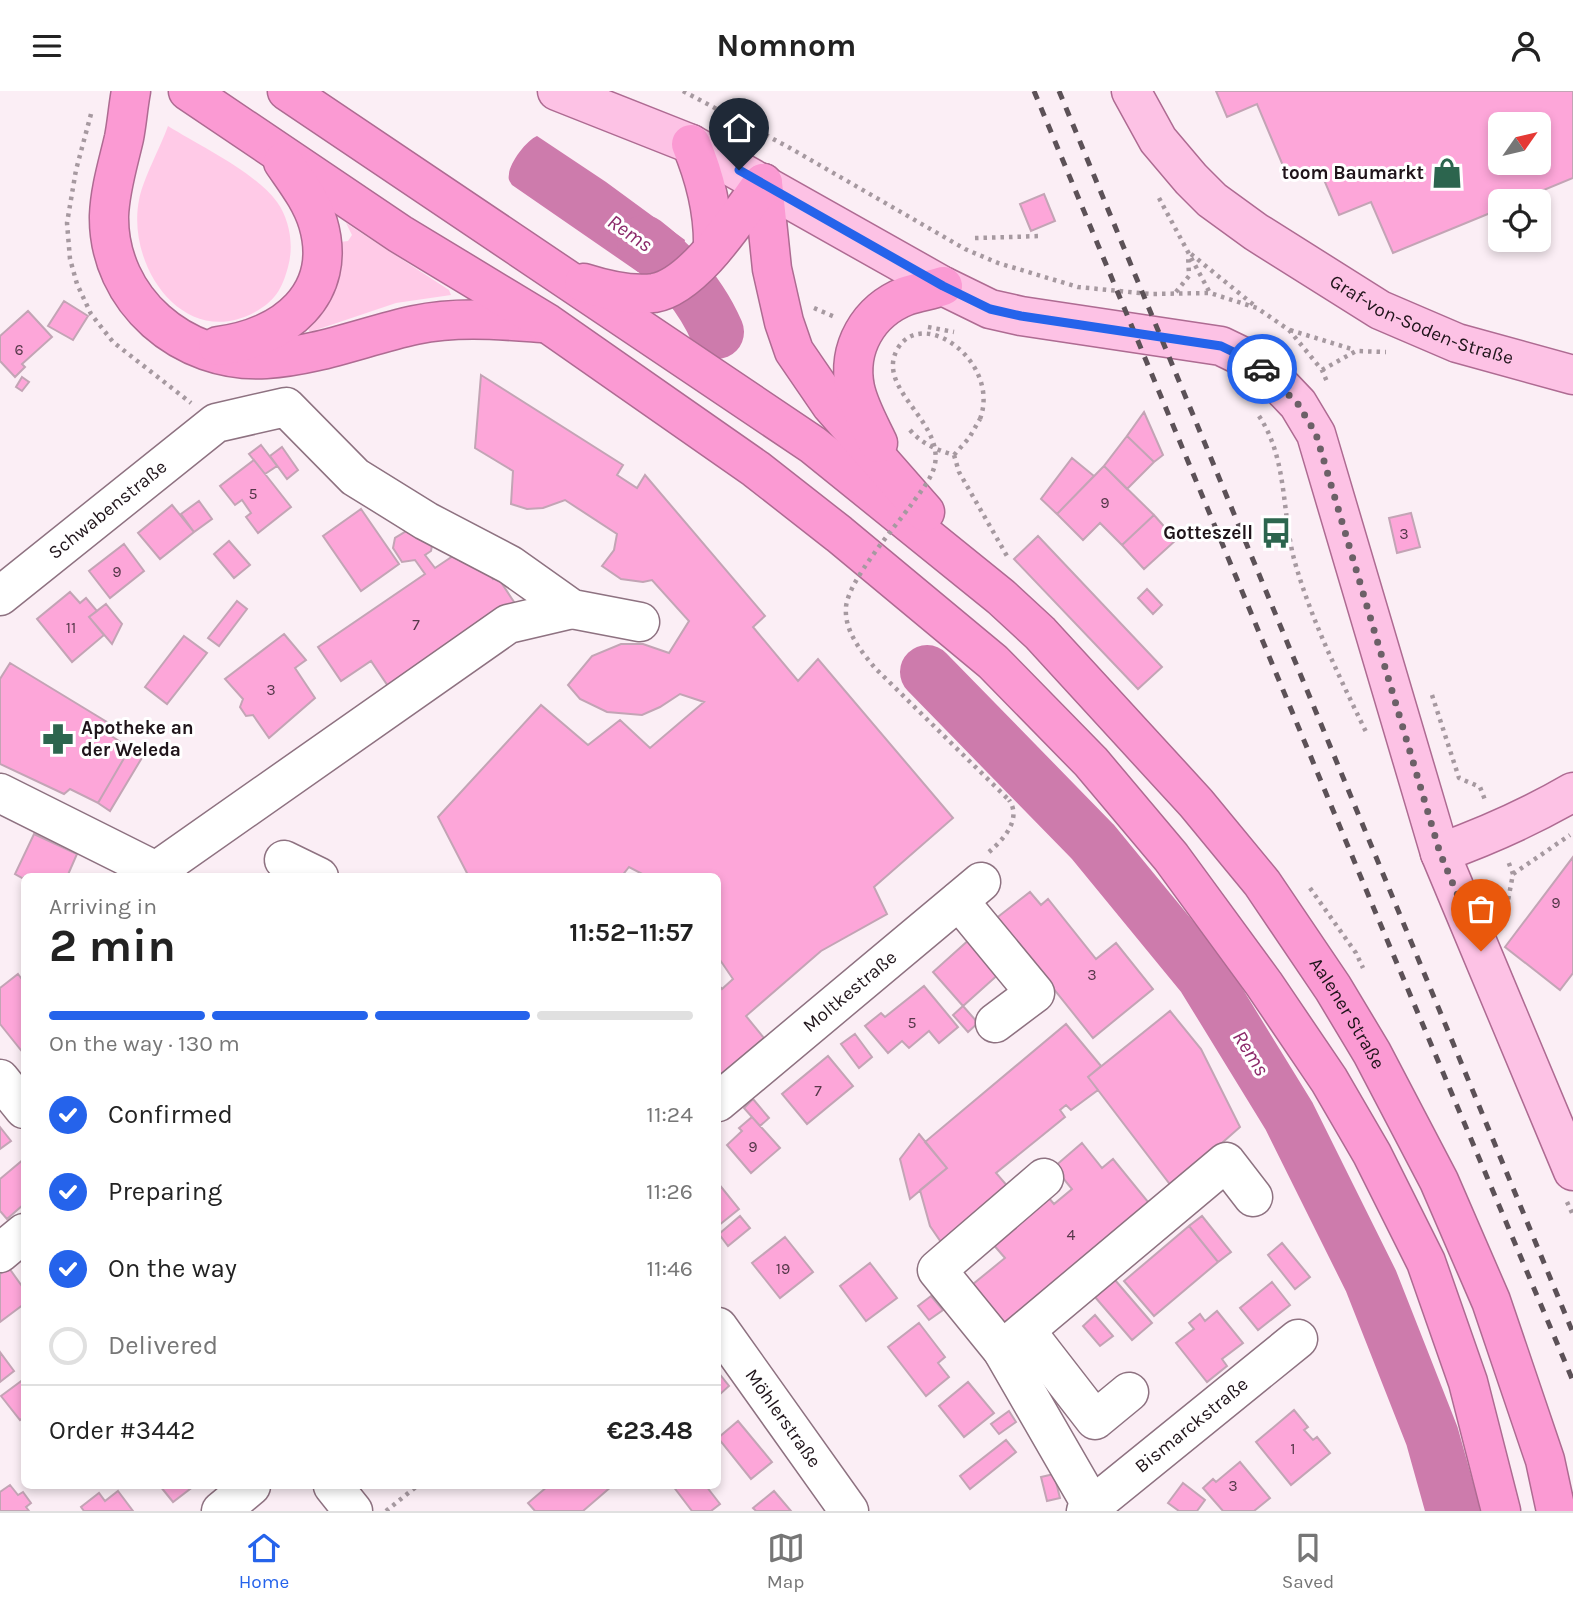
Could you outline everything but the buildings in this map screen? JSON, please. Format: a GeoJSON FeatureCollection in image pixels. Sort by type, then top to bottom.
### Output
{"type":"FeatureCollection","features":[{"type":"Feature","properties":{"kind":"highway"},"geometry":{"type":"LineString","coordinates":[[131,91],[124,137],[114,176],[109,216],[111,244],[118,270],[144,311],[180,339],[232,356],[262,359],[294,356],[415,325],[458,319],[547,324]]}},
{"type":"Feature","properties":{"kind":"highway"},"geometry":{"type":"LineString","coordinates":[[124,137],[150,91]]}},
{"type":"Feature","properties":{"kind":"highway"},"geometry":{"type":"LineString","coordinates":[[188,91],[400,234],[547,324],[756,468],[993,662],[1091,762],[1171,857],[1278,1005],[1329,1080],[1372,1154],[1426,1262],[1468,1381],[1501,1511]]}},
{"type":"Feature","properties":{"kind":"highway"},"geometry":{"type":"LineString","coordinates":[[288,91],[813,445],[1001,597]]}},
{"type":"Feature","properties":{"kind":"highway"},"geometry":{"type":"LineString","coordinates":[[691,144],[707,188],[713,249]]}},
{"type":"Feature","properties":{"kind":"highway"},"geometry":{"type":"LineString","coordinates":[[202,348],[235,344],[288,322],[303,307],[315,288],[321,268],[322,245],[317,221],[302,189],[274,149]]}},
{"type":"Feature","properties":{"kind":"highway"},"geometry":{"type":"LineString","coordinates":[[566,277],[612,291],[654,293],[668,288],[686,277],[713,249],[763,183]]}},
{"type":"Feature","properties":{"kind":"highway"},"geometry":{"type":"LineString","coordinates":[[763,183],[772,269],[784,322],[794,351],[831,405],[1001,597]]}},
{"type":"Feature","properties":{"kind":"highway"},"geometry":{"type":"LineString","coordinates":[[891,474],[855,388],[857,345],[864,329],[877,313],[898,300],[943,286]]}},
{"type":"Feature","properties":{"kind":"highway","name":"Aalener Straße"},"geometry":{"type":"LineString","coordinates":[[1001,597],[1040,633],[1196,803],[1262,883],[1333,988],[1372,1053],[1439,1181],[1491,1301],[1545,1460],[1556,1511]]}},
{"type":"Feature","properties":{"kind":"main road"},"geometry":{"type":"LineString","coordinates":[[557,91],[691,144],[943,286],[990,309],[1221,346],[1252,361],[1298,404],[1320,445],[1440,853],[1568,1181]]}},
{"type":"Feature","properties":{"kind":"main road","name":"Graf-von-Soden-Straße"},"geometry":{"type":"LineString","coordinates":[[1131,91],[1158,140],[1212,200],[1280,246],[1380,310],[1457,343],[1573,375]]}},
{"type":"Feature","properties":{"kind":"main road","name":"Graf-von-Soden-Straße"},"geometry":{"type":"LineString","coordinates":[[1157,91],[1196,153],[1234,199],[1280,246]]}},
{"type":"Feature","properties":{"kind":"main road"},"geometry":{"type":"LineString","coordinates":[[1440,853],[1496,833],[1573,792]]}},
{"type":"Feature","properties":{"kind":"street","name":"Schwabenstraße"},"geometry":{"type":"LineString","coordinates":[[0,596],[216,423],[286,407],[355,477],[426,521],[510,565],[572,609]]}},
{"type":"Feature","properties":{"kind":"street"},"geometry":{"type":"LineString","coordinates":[[163,873],[508,624],[572,609],[640,622]]}},
{"type":"Feature","properties":{"kind":"street"},"geometry":{"type":"LineString","coordinates":[[0,793],[160,873]]}},
{"type":"Feature","properties":{"kind":"street"},"geometry":{"type":"LineString","coordinates":[[284,860],[311,873]]}},
{"type":"Feature","properties":{"kind":"street"},"geometry":{"type":"LineString","coordinates":[[970,891],[1035,993],[995,1023]]}},
{"type":"Feature","properties":{"kind":"street","name":"Moltkestraße"},"geometry":{"type":"LineString","coordinates":[[721,1099],[970,891]]}},
{"type":"Feature","properties":{"kind":"street"},"geometry":{"type":"LineString","coordinates":[[0,1079],[21,1105]]}},
{"type":"Feature","properties":{"kind":"street"},"geometry":{"type":"LineString","coordinates":[[1014,1341],[1226,1162],[1253,1197]]}},
{"type":"Feature","properties":{"kind":"street"},"geometry":{"type":"LineString","coordinates":[[1044,1178],[937,1271],[1095,1420],[1129,1392]]}},
{"type":"Feature","properties":{"kind":"street"},"geometry":{"type":"LineString","coordinates":[[0,1253],[21,1236]]}},
{"type":"Feature","properties":{"kind":"street","name":"Möhlerstraße"},"geometry":{"type":"LineString","coordinates":[[721,1331],[849,1511]]}},
{"type":"Feature","properties":{"kind":"street","name":"Bismarckstraße"},"geometry":{"type":"LineString","coordinates":[[1089,1509],[1298,1339]]}},
{"type":"Feature","properties":{"kind":"street"},"geometry":{"type":"LineString","coordinates":[[1014,1341],[1089,1509]]}},
{"type":"Feature","properties":{"kind":"street"},"geometry":{"type":"LineString","coordinates":[[221,1511],[247,1489]]}},
{"type":"Feature","properties":{"kind":"street"},"geometry":{"type":"LineString","coordinates":[[335,1489],[353,1511]]}},
{"type":"Feature","properties":{"kind":"path"},"geometry":{"type":"LineString","coordinates":[[683,91],[965,249],[998,263],[1078,287],[1150,294],[1210,293]]}},
{"type":"Feature","properties":{"kind":"path"},"geometry":{"type":"LineString","coordinates":[[826,221],[848,182]]}},
{"type":"Feature","properties":{"kind":"path"},"geometry":{"type":"LineString","coordinates":[[975,238],[1042,236]]}},
{"type":"Feature","properties":{"kind":"path"},"geometry":{"type":"LineString","coordinates":[[1175,293],[1189,277],[1188,252],[1257,308]]}},
{"type":"Feature","properties":{"kind":"path"},"geometry":{"type":"LineString","coordinates":[[806,305],[864,329]]}},
{"type":"Feature","properties":{"kind":"path"},"geometry":{"type":"LineString","coordinates":[[923,328],[934,327],[956,333]]}},
{"type":"Feature","properties":{"kind":"path"},"geometry":{"type":"LineString","coordinates":[[1289,330],[1356,351]]}},
{"type":"Feature","properties":{"kind":"path"},"geometry":{"type":"LineString","coordinates":[[909,429],[918,439],[928,444],[954,455],[969,438],[980,419],[985,396],[982,379],[972,362],[958,347],[927,334],[906,339],[893,362],[901,392],[926,423],[932,436],[936,451],[935,465],[927,483],[859,577],[846,607],[847,622],[856,646],[875,668],[1014,808],[1015,817],[999,844],[971,868],[970,891]]}},
{"type":"Feature","properties":{"kind":"path"},"geometry":{"type":"LineString","coordinates":[[1253,407],[1265,425],[1280,464],[1295,563],[1306,595],[1341,681],[1370,741]]}},
{"type":"Feature","properties":{"kind":"path"},"geometry":{"type":"LineString","coordinates":[[1513,874],[1573,832]]}},
{"type":"Feature","properties":{"kind":"path"},"geometry":{"type":"LineString","coordinates":[[1568,1181],[1573,1215]]}},
{"type":"Feature","properties":{"kind":"path"},"geometry":{"type":"LineString","coordinates":[[386,1511],[413,1489]]}},
{"type":"Feature","properties":{"kind":"shaded area"},"geometry":{"type":"Polygon","coordinates":[[[168,126],[255,180],[277,202],[285,217],[290,233],[288,267],[277,294],[255,312],[229,321],[205,320],[184,311],[166,295],[151,275],[142,251],[137,225],[139,200],[168,126]]]}},
{"type":"Feature","properties":{"kind":"shaded area"},"geometry":{"type":"Polygon","coordinates":[[[346,223],[449,290],[451,295],[396,303],[310,332],[306,326],[340,242],[348,241],[352,235],[346,223]]]}},
{"type":"Feature","properties":{"kind":"water"},"geometry":{"type":"Polygon","coordinates":[[[537,136],[685,240],[679,255],[662,268],[638,272],[512,185],[509,178],[512,164],[524,147],[537,136]]]}},
{"type":"Feature","properties":{"kind":"waterway","name":"Rems"},"geometry":{"type":"LineString","coordinates":[[644,242],[686,282],[711,318],[717,332]]}},
{"type":"Feature","properties":{"kind":"waterway","name":"Rems"},"geometry":{"type":"LineString","coordinates":[[927,672],[1093,842],[1203,976],[1289,1116],[1371,1281],[1432,1436],[1453,1511]]}},
{"type":"Feature","properties":{"kind":"railway"},"geometry":{"type":"LineString","coordinates":[[1034,91],[1573,1381]]}},
{"type":"Feature","properties":{"kind":"railway"},"geometry":{"type":"LineString","coordinates":[[1059,91],[1573,1333]]}},
{"type":"Feature","properties":{"kind":"way so far"},"geometry":{"type":"LineString","coordinates":[[1262,369],[1298,404],[1316,434],[1440,853],[1481,951]]}},
{"type":"Feature","properties":{"kind":"place","name":"toom Baumarkt"},"geometry":{"type":"Point","coordinates":[1447,173]}},
{"type":"Feature","properties":{"kind":"place","name":"Gotteszell"},"geometry":{"type":"Point","coordinates":[1276,533]}},
{"type":"Feature","properties":{"kind":"place","name":"Apotheke an der Weleda"},"geometry":{"type":"Point","coordinates":[58,739]}},
{"type":"Feature","properties":{"kind":"route"},"geometry":{"type":"LineString","coordinates":[[739,170],[839,229],[990,309],[1221,346],[1262,369]]}}]}
